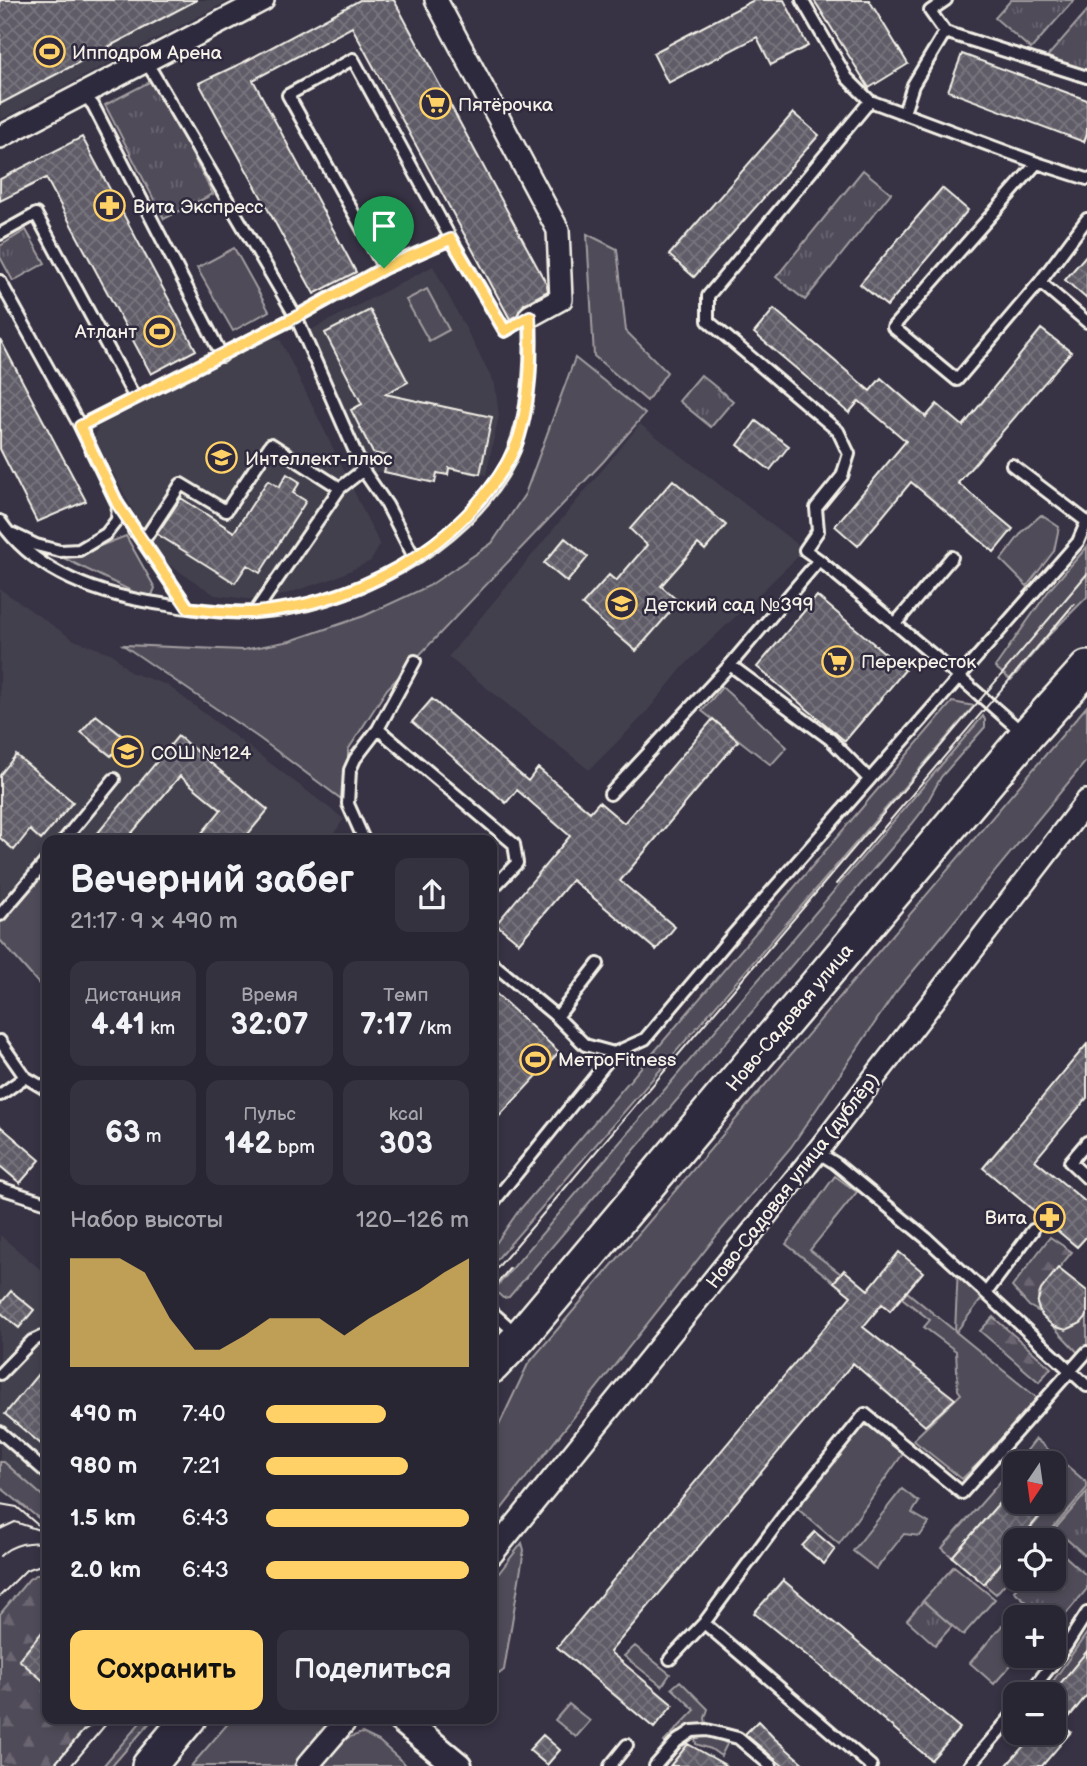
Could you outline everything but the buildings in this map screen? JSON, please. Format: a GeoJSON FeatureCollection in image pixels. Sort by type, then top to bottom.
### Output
{"type":"FeatureCollection","features":[{"type":"Feature","properties":{"kind":"main road","name":"Ново-Садовая улица"},"geometry":{"type":"LineString","coordinates":[[497,1361],[1026,736],[1087,668]]}},
{"type":"Feature","properties":{"kind":"main road"},"geometry":{"type":"LineString","coordinates":[[149,1766],[184,1724]]}},
{"type":"Feature","properties":{"kind":"street"},"geometry":{"type":"LineString","coordinates":[[0,137],[264,0]]}},
{"type":"Feature","properties":{"kind":"street"},"geometry":{"type":"LineString","coordinates":[[436,0],[558,230],[561,299],[530,316]]}},
{"type":"Feature","properties":{"kind":"street","name":"Ново-Садовая улица (дублёр)"},"geometry":{"type":"LineString","coordinates":[[497,1548],[817,1152],[1087,801]]}},
{"type":"Feature","properties":{"kind":"street"},"geometry":{"type":"LineString","coordinates":[[307,1766],[343,1724]]}},
{"type":"Feature","properties":{"kind":"street"},"geometry":{"type":"LineString","coordinates":[[407,1724],[458,1766]]}},
{"type":"Feature","properties":{"kind":"lane"},"geometry":{"type":"LineString","coordinates":[[802,0],[847,78],[870,101],[1087,179]]}},
{"type":"Feature","properties":{"kind":"lane"},"geometry":{"type":"LineString","coordinates":[[946,0],[930,11],[944,32],[1087,77]]}},
{"type":"Feature","properties":{"kind":"lane"},"geometry":{"type":"LineString","coordinates":[[904,113],[913,85],[944,32]]}},
{"type":"Feature","properties":{"kind":"lane"},"geometry":{"type":"LineString","coordinates":[[0,522],[27,552],[50,568],[96,590],[141,601],[188,608],[255,612],[301,606],[352,589],[415,559],[461,522],[508,462],[519,437],[532,360],[530,316],[505,331],[353,60],[288,95],[384,268]]}},
{"type":"Feature","properties":{"kind":"lane"},"geometry":{"type":"LineString","coordinates":[[145,61],[296,317],[363,470],[387,505],[415,559]]}},
{"type":"Feature","properties":{"kind":"lane"},"geometry":{"type":"LineString","coordinates":[[83,94],[93,105],[222,355]]}},
{"type":"Feature","properties":{"kind":"lane"},"geometry":{"type":"LineString","coordinates":[[870,101],[708,296],[708,321],[838,431],[849,454],[842,476],[817,508],[818,531],[806,550],[1026,736]]}},
{"type":"Feature","properties":{"kind":"lane"},"geometry":{"type":"LineString","coordinates":[[1037,163],[893,327],[957,380],[1041,282],[1087,219]]}},
{"type":"Feature","properties":{"kind":"lane"},"geometry":{"type":"LineString","coordinates":[[0,234],[36,214],[135,398]]}},
{"type":"Feature","properties":{"kind":"lane"},"geometry":{"type":"LineString","coordinates":[[80,426],[296,317],[384,268],[451,239]]}},
{"type":"Feature","properties":{"kind":"lane"},"geometry":{"type":"LineString","coordinates":[[0,281],[80,426],[118,505],[188,608]]}},
{"type":"Feature","properties":{"kind":"lane"},"geometry":{"type":"LineString","coordinates":[[1041,282],[1087,322]]}},
{"type":"Feature","properties":{"kind":"lane"},"geometry":{"type":"LineString","coordinates":[[134,531],[146,537],[181,484],[226,511],[271,444],[340,488]]}},
{"type":"Feature","properties":{"kind":"lane"},"geometry":{"type":"LineString","coordinates":[[497,1187],[614,1053],[645,1039],[1078,542],[1087,521],[1012,465]]}},
{"type":"Feature","properties":{"kind":"lane"},"geometry":{"type":"LineString","coordinates":[[255,612],[340,488],[363,470]]}},
{"type":"Feature","properties":{"kind":"lane"},"geometry":{"type":"LineString","coordinates":[[7,531],[36,545],[61,551],[79,550],[106,534],[117,520],[118,505]]}},
{"type":"Feature","properties":{"kind":"lane"},"geometry":{"type":"LineString","coordinates":[[895,624],[952,557]]}},
{"type":"Feature","properties":{"kind":"lane"},"geometry":{"type":"LineString","coordinates":[[610,794],[730,665],[818,560]]}},
{"type":"Feature","properties":{"kind":"lane"},"geometry":{"type":"LineString","coordinates":[[362,835],[348,804],[350,770],[378,729],[415,661]]}},
{"type":"Feature","properties":{"kind":"lane"},"geometry":{"type":"LineString","coordinates":[[730,665],[830,739],[869,779]]}},
{"type":"Feature","properties":{"kind":"lane"},"geometry":{"type":"LineString","coordinates":[[378,729],[514,844],[517,863],[497,885]]}},
{"type":"Feature","properties":{"kind":"lane"},"geometry":{"type":"LineString","coordinates":[[68,835],[114,779]]}},
{"type":"Feature","properties":{"kind":"lane"},"geometry":{"type":"LineString","coordinates":[[0,915],[42,866]]}},
{"type":"Feature","properties":{"kind":"lane"},"geometry":{"type":"LineString","coordinates":[[37,872],[42,876]]}},
{"type":"Feature","properties":{"kind":"lane"},"geometry":{"type":"LineString","coordinates":[[557,1017],[598,964]]}},
{"type":"Feature","properties":{"kind":"lane"},"geometry":{"type":"LineString","coordinates":[[497,967],[557,1017],[585,1045],[614,1053]]}},
{"type":"Feature","properties":{"kind":"lane"},"geometry":{"type":"LineString","coordinates":[[0,1041],[25,1077],[42,1087]]}},
{"type":"Feature","properties":{"kind":"lane"},"geometry":{"type":"LineString","coordinates":[[0,1095],[25,1077]]}},
{"type":"Feature","properties":{"kind":"lane"},"geometry":{"type":"LineString","coordinates":[[1087,1142],[1070,1162],[1087,1178]]}},
{"type":"Feature","properties":{"kind":"lane"},"geometry":{"type":"LineString","coordinates":[[817,1152],[835,1163],[926,1238],[1087,1386]]}},
{"type":"Feature","properties":{"kind":"lane"},"geometry":{"type":"LineString","coordinates":[[0,1188],[42,1201]]}},
{"type":"Feature","properties":{"kind":"lane"},"geometry":{"type":"LineString","coordinates":[[986,1293],[1033,1230]]}},
{"type":"Feature","properties":{"kind":"lane"},"geometry":{"type":"LineString","coordinates":[[497,1316],[520,1336]]}},
{"type":"Feature","properties":{"kind":"lane"},"geometry":{"type":"LineString","coordinates":[[0,1374],[32,1341],[42,1336]]}},
{"type":"Feature","properties":{"kind":"lane"},"geometry":{"type":"LineString","coordinates":[[670,1659],[704,1623],[792,1504],[865,1414],[961,1493],[1087,1352]]}},
{"type":"Feature","properties":{"kind":"lane"},"geometry":{"type":"LineString","coordinates":[[0,1432],[42,1469]]}},
{"type":"Feature","properties":{"kind":"lane"},"geometry":{"type":"LineString","coordinates":[[1038,1682],[1087,1613]]}},
{"type":"Feature","properties":{"kind":"lane"},"geometry":{"type":"LineString","coordinates":[[704,1623],[871,1766]]}},
{"type":"Feature","properties":{"kind":"lane"},"geometry":{"type":"LineString","coordinates":[[969,1766],[1003,1726]]}},
{"type":"Feature","properties":{"kind":"lane"},"geometry":{"type":"LineString","coordinates":[[655,1766],[677,1741],[692,1731],[707,1730],[738,1738],[771,1766]]}},
{"type":"Feature","properties":{"kind":"lane"},"geometry":{"type":"LineString","coordinates":[[610,1766],[627,1745]]}},
{"type":"Feature","properties":{"kind":"shaded area","name":"Ипподром Арена"},"geometry":{"type":"Polygon","coordinates":[[[0,0],[230,0],[0,120],[0,0]]]}},
{"type":"Feature","properties":{"kind":"shaded area"},"geometry":{"type":"Polygon","coordinates":[[[433,266],[495,384],[499,416],[486,475],[449,468],[448,475],[437,473],[435,483],[372,472],[307,332],[433,266]]]}},
{"type":"Feature","properties":{"kind":"shaded area","name":"Интеллект-плюс"},"geometry":{"type":"Polygon","coordinates":[[[269,338],[280,339],[380,545],[371,561],[332,579],[264,601],[215,595],[157,557],[95,438],[98,427],[269,338]]]}},
{"type":"Feature","properties":{"kind":"shaded area","name":"Детский сад №399"},"geometry":{"type":"Polygon","coordinates":[[[640,424],[805,550],[683,667],[645,714],[589,770],[448,657],[640,424]]]}},
{"type":"Feature","properties":{"kind":"shaded area","name":"СОШ №124"},"geometry":{"type":"Polygon","coordinates":[[[0,589],[74,640],[113,654],[130,672],[167,685],[344,819],[333,835],[42,835],[42,987],[0,940],[0,589]]]}},
{"type":"Feature","properties":{"kind":"shaded area"},"geometry":{"type":"Polygon","coordinates":[[[0,1235],[42,1271],[42,1498],[0,1463],[0,1235]]]}},
{"type":"Feature","properties":{"kind":"green space"},"geometry":{"type":"Polygon","coordinates":[[[1011,0],[1074,0],[1031,49],[995,18],[1011,0]]]}},
{"type":"Feature","properties":{"kind":"green space"},"geometry":{"type":"Polygon","coordinates":[[[1087,11],[1087,74],[1046,58],[1087,11]]]}},
{"type":"Feature","properties":{"kind":"green space"},"geometry":{"type":"Polygon","coordinates":[[[153,80],[213,194],[164,219],[105,105],[153,80]]]}},
{"type":"Feature","properties":{"kind":"green space"},"geometry":{"type":"Polygon","coordinates":[[[863,170],[891,193],[805,300],[776,277],[863,170]]]}},
{"type":"Feature","properties":{"kind":"green space"},"geometry":{"type":"Polygon","coordinates":[[[26,230],[45,263],[13,281],[0,257],[0,246],[26,230]]]}},
{"type":"Feature","properties":{"kind":"green space"},"geometry":{"type":"Polygon","coordinates":[[[587,234],[617,249],[626,331],[667,372],[647,401],[594,356],[587,234]]]}},
{"type":"Feature","properties":{"kind":"green space"},"geometry":{"type":"Polygon","coordinates":[[[234,248],[269,311],[233,331],[197,268],[234,248]]]}},
{"type":"Feature","properties":{"kind":"green space"},"geometry":{"type":"Polygon","coordinates":[[[427,289],[449,330],[429,341],[406,300],[427,289]]]}},
{"type":"Feature","properties":{"kind":"green space"},"geometry":{"type":"Polygon","coordinates":[[[575,358],[645,414],[603,462],[387,689],[348,750],[348,804],[259,738],[123,645],[243,650],[290,641],[364,616],[429,586],[492,543],[525,494],[575,358]]]}},
{"type":"Feature","properties":{"kind":"green space"},"geometry":{"type":"Polygon","coordinates":[[[701,375],[733,401],[711,427],[679,401],[701,375]]]}},
{"type":"Feature","properties":{"kind":"green space"},"geometry":{"type":"Polygon","coordinates":[[[1041,515],[1059,527],[1054,551],[1027,586],[1001,560],[1023,531],[1041,515]]]}},
{"type":"Feature","properties":{"kind":"green space"},"geometry":{"type":"Polygon","coordinates":[[[18,536],[53,549],[87,551],[126,536],[155,588],[150,600],[18,536]]]}},
{"type":"Feature","properties":{"kind":"green space"},"geometry":{"type":"Polygon","coordinates":[[[1087,547],[1087,597],[1048,636],[1011,680],[995,667],[1050,589],[1087,547]]]}},
{"type":"Feature","properties":{"kind":"green space"},"geometry":{"type":"Polygon","coordinates":[[[722,687],[787,747],[771,765],[702,711],[722,687]]]}},
{"type":"Feature","properties":{"kind":"green space"},"geometry":{"type":"Polygon","coordinates":[[[952,702],[974,706],[497,1259],[497,1242],[517,1213],[952,702]]]}},
{"type":"Feature","properties":{"kind":"green space"},"geometry":{"type":"Polygon","coordinates":[[[1087,706],[1087,760],[895,993],[791,1147],[718,1234],[497,1515],[497,1429],[528,1364],[1087,706]]]}},
{"type":"Feature","properties":{"kind":"green space"},"geometry":{"type":"Polygon","coordinates":[[[983,716],[985,727],[941,777],[912,824],[509,1297],[503,1298],[497,1293],[497,1286],[983,716]]]}},
{"type":"Feature","properties":{"kind":"green space"},"geometry":{"type":"Polygon","coordinates":[[[37,872],[42,876],[42,987],[0,940],[0,915],[37,872]]]}},
{"type":"Feature","properties":{"kind":"green space"},"geometry":{"type":"Polygon","coordinates":[[[835,1176],[857,1192],[810,1250],[841,1274],[834,1282],[786,1244],[835,1176]]]}},
{"type":"Feature","properties":{"kind":"green space"},"geometry":{"type":"Polygon","coordinates":[[[1050,1237],[1072,1252],[1041,1290],[1038,1296],[1038,1311],[1029,1306],[1012,1287],[1050,1237]]]}},
{"type":"Feature","properties":{"kind":"green space"},"geometry":{"type":"Polygon","coordinates":[[[958,1267],[986,1293],[956,1332],[1042,1402],[962,1479],[913,1440],[961,1394],[958,1390],[956,1351],[924,1327],[930,1320],[902,1298],[907,1292],[955,1331],[958,1267]]]}},
{"type":"Feature","properties":{"kind":"green space"},"geometry":{"type":"Polygon","coordinates":[[[1087,1316],[1087,1352],[1082,1357],[1053,1326],[1072,1328],[1087,1316]]]}},
{"type":"Feature","properties":{"kind":"green space"},"geometry":{"type":"Polygon","coordinates":[[[993,1317],[1051,1368],[1039,1382],[980,1331],[993,1317]]]}},
{"type":"Feature","properties":{"kind":"green space"},"geometry":{"type":"Polygon","coordinates":[[[856,1425],[881,1427],[907,1448],[839,1544],[792,1504],[856,1425]]]}},
{"type":"Feature","properties":{"kind":"green space"},"geometry":{"type":"Polygon","coordinates":[[[1036,1439],[1050,1451],[1026,1451],[1036,1439]]]}},
{"type":"Feature","properties":{"kind":"green space"},"geometry":{"type":"Polygon","coordinates":[[[0,1462],[4,1462],[42,1496],[42,1521],[0,1487],[0,1462]]]}},
{"type":"Feature","properties":{"kind":"green space"},"geometry":{"type":"Polygon","coordinates":[[[1066,1465],[1087,1483],[1087,1488],[1066,1513],[1066,1465]]]}},
{"type":"Feature","properties":{"kind":"green space"},"geometry":{"type":"Polygon","coordinates":[[[1003,1479],[1003,1499],[952,1557],[942,1548],[1003,1479]]]}},
{"type":"Feature","properties":{"kind":"green space"},"geometry":{"type":"Polygon","coordinates":[[[902,1489],[919,1502],[912,1513],[929,1523],[920,1536],[904,1534],[876,1569],[853,1551],[902,1489]]]}},
{"type":"Feature","properties":{"kind":"green space"},"geometry":{"type":"Polygon","coordinates":[[[1087,1492],[1087,1557],[1066,1539],[1066,1528],[1056,1528],[1087,1492]]]}},
{"type":"Feature","properties":{"kind":"green space"},"geometry":{"type":"Polygon","coordinates":[[[1043,1514],[1065,1514],[1053,1528],[1031,1528],[1043,1514]]]}},
{"type":"Feature","properties":{"kind":"green space"},"geometry":{"type":"Polygon","coordinates":[[[522,1543],[524,1550],[504,1670],[499,1674],[497,1672],[497,1576],[522,1543]]]}},
{"type":"Feature","properties":{"kind":"green space"},"geometry":{"type":"Polygon","coordinates":[[[1066,1557],[1087,1576],[1087,1589],[1066,1614],[1066,1605],[1030,1605],[1014,1591],[1066,1591],[1066,1557]]]}},
{"type":"Feature","properties":{"kind":"green space"},"geometry":{"type":"Polygon","coordinates":[[[1003,1561],[1003,1586],[996,1594],[984,1584],[1003,1561]]]}},
{"type":"Feature","properties":{"kind":"green space"},"geometry":{"type":"Polygon","coordinates":[[[954,1566],[995,1599],[963,1635],[923,1601],[954,1566]]]}},
{"type":"Feature","properties":{"kind":"green space"},"geometry":{"type":"Polygon","coordinates":[[[42,1572],[42,1724],[94,1724],[84,1730],[53,1766],[0,1766],[0,1614],[29,1579],[42,1572]]]}},
{"type":"Feature","properties":{"kind":"green space"},"geometry":{"type":"Polygon","coordinates":[[[923,1601],[952,1626],[935,1645],[907,1620],[923,1601]]]}},
{"type":"Feature","properties":{"kind":"green space"},"geometry":{"type":"Polygon","coordinates":[[[1003,1624],[1003,1668],[1008,1668],[994,1684],[970,1663],[1003,1624]]]}},
{"type":"Feature","properties":{"kind":"green space"},"geometry":{"type":"Polygon","coordinates":[[[1087,1633],[1087,1656],[1066,1687],[1066,1682],[1052,1682],[1062,1668],[1066,1668],[1066,1663],[1087,1633]]]}},
{"type":"Feature","properties":{"kind":"green space"},"geometry":{"type":"Polygon","coordinates":[[[635,1646],[670,1674],[662,1686],[624,1656],[635,1646]]]}},
{"type":"Feature","properties":{"kind":"green space"},"geometry":{"type":"Polygon","coordinates":[[[680,1681],[708,1709],[705,1718],[707,1730],[683,1737],[671,1748],[664,1742],[695,1710],[672,1688],[680,1681]]]}},
{"type":"Feature","properties":{"kind":"green space"},"geometry":{"type":"Polygon","coordinates":[[[569,1704],[590,1721],[576,1737],[555,1720],[569,1704]]]}},
{"type":"Feature","properties":{"kind":"green space"},"geometry":{"type":"Polygon","coordinates":[[[139,1724],[149,1724],[112,1766],[103,1766],[139,1724]]]}},
{"type":"Feature","properties":{"kind":"green space"},"geometry":{"type":"Polygon","coordinates":[[[228,1724],[329,1724],[293,1766],[191,1766],[228,1724]]]}},
{"type":"Feature","properties":{"kind":"green space"},"geometry":{"type":"Polygon","coordinates":[[[362,1733],[379,1741],[407,1766],[321,1766],[347,1738],[362,1733]]]}},
{"type":"Feature","properties":{"kind":"green space"},"geometry":{"type":"Polygon","coordinates":[[[716,1736],[727,1744],[721,1756],[696,1744],[695,1737],[716,1736]]]}},
{"type":"Feature","properties":{"kind":"tram line"},"geometry":{"type":"LineString","coordinates":[[497,1268],[1087,574]]}},
{"type":"Feature","properties":{"kind":"tram line"},"geometry":{"type":"LineString","coordinates":[[836,884],[1074,604]]}},
{"type":"Feature","properties":{"kind":"tram line"},"geometry":{"type":"LineString","coordinates":[[497,1284],[510,1268]]}},
{"type":"Feature","properties":{"kind":"tram line"},"geometry":{"type":"LineString","coordinates":[[0,1504],[17,1507],[42,1529]]}},
{"type":"Feature","properties":{"kind":"tram line"},"geometry":{"type":"LineString","coordinates":[[0,1529],[15,1522],[39,1530]]}},
{"type":"Feature","properties":{"kind":"tram line"},"geometry":{"type":"LineString","coordinates":[[0,1556],[10,1548],[22,1544],[42,1543]]}},
{"type":"Feature","properties":{"kind":"tram line"},"geometry":{"type":"LineString","coordinates":[[0,1596],[26,1570],[42,1565]]}},
{"type":"Feature","properties":{"kind":"tram line"},"geometry":{"type":"LineString","coordinates":[[53,1766],[84,1730],[93,1724]]}},
{"type":"Feature","properties":{"kind":"tram line"},"geometry":{"type":"LineString","coordinates":[[71,1766],[106,1724]]}},
{"type":"Feature","properties":{"kind":"place","name":"Ипподром Арена"},"geometry":{"type":"Point","coordinates":[49,52]}},
{"type":"Feature","properties":{"kind":"place","name":"Пятёрочка"},"geometry":{"type":"Point","coordinates":[435,104]}},
{"type":"Feature","properties":{"kind":"place","name":"Вита Экспресс"},"geometry":{"type":"Point","coordinates":[110,206]}},
{"type":"Feature","properties":{"kind":"place","name":"Атлант"},"geometry":{"type":"Point","coordinates":[160,331]}},
{"type":"Feature","properties":{"kind":"place","name":"Интеллект-плюс"},"geometry":{"type":"Point","coordinates":[222,458]}},
{"type":"Feature","properties":{"kind":"place","name":"Детский сад №399"},"geometry":{"type":"Point","coordinates":[621,604]}},
{"type":"Feature","properties":{"kind":"place","name":"Перекресток"},"geometry":{"type":"Point","coordinates":[838,661]}},
{"type":"Feature","properties":{"kind":"place","name":"СОШ №124"},"geometry":{"type":"Point","coordinates":[128,752]}},
{"type":"Feature","properties":{"kind":"place","name":"МетроFitness"},"geometry":{"type":"Point","coordinates":[535,1059]}},
{"type":"Feature","properties":{"kind":"place","name":"Вита"},"geometry":{"type":"Point","coordinates":[1050,1217]}},
{"type":"Feature","properties":{"kind":"route"},"geometry":{"type":"LineString","coordinates":[[451,239],[505,331],[530,316],[532,360],[519,437],[508,462],[477,505],[454,529],[415,559],[390,572],[352,589],[301,606],[255,612],[188,608],[118,505],[80,426],[296,317],[384,268],[451,239]]}}]}
